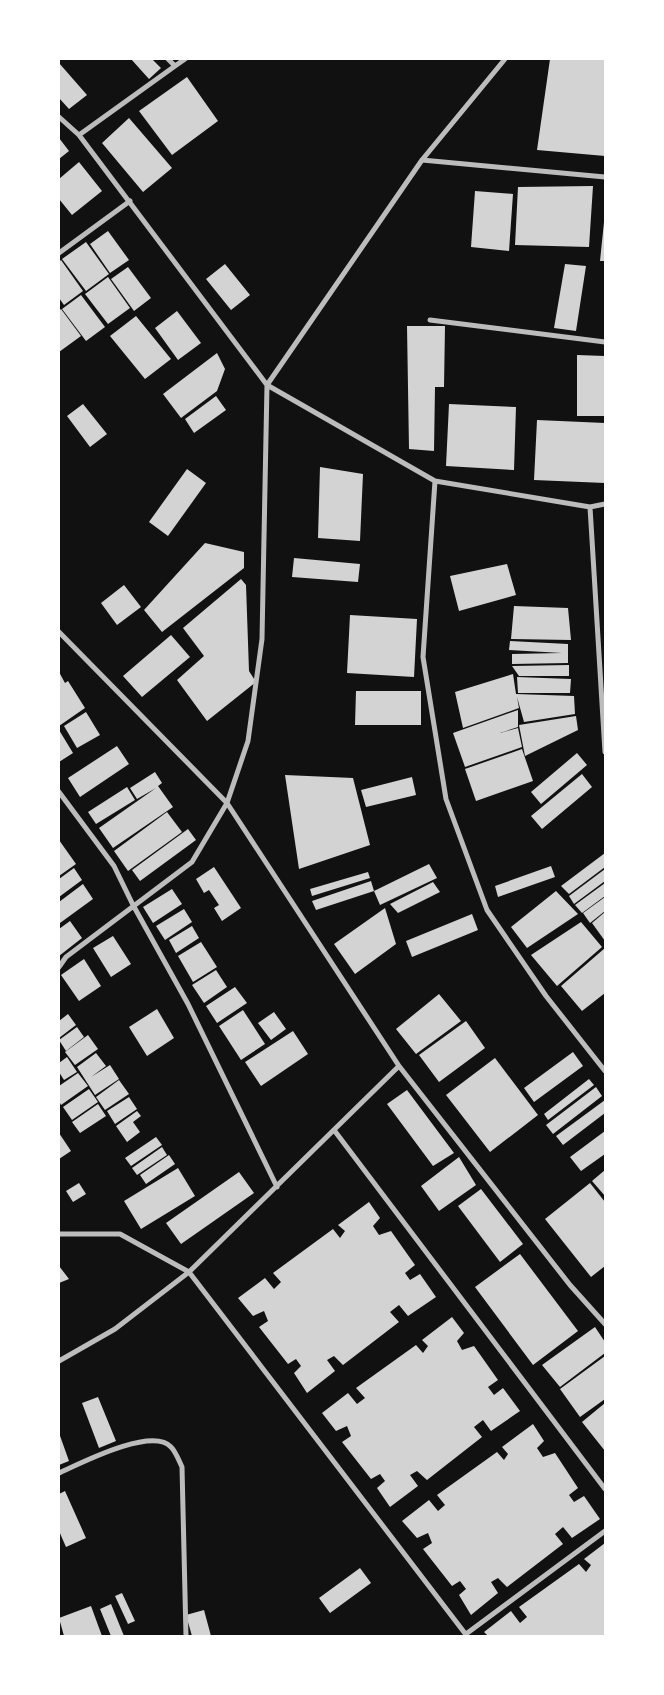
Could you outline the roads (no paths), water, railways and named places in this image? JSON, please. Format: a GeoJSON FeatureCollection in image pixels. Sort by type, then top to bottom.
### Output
{"type":"FeatureCollection","features":[{"type":"Feature","properties":{"kind":"street"},"geometry":{"type":"LineString","coordinates":[[168,59],[175,66]]}},
{"type":"Feature","properties":{"kind":"street"},"geometry":{"type":"LineString","coordinates":[[79,135],[185,59]]}},
{"type":"Feature","properties":{"kind":"street"},"geometry":{"type":"LineString","coordinates":[[59,967],[66,957],[192,862],[227,803],[248,741],[262,639],[267,385],[422,160],[505,59]]}},
{"type":"Feature","properties":{"kind":"street"},"geometry":{"type":"LineString","coordinates":[[59,117],[79,135],[267,385],[436,481],[590,507],[605,504]]}},
{"type":"Feature","properties":{"kind":"street"},"geometry":{"type":"LineString","coordinates":[[422,160],[605,177]]}},
{"type":"Feature","properties":{"kind":"street"},"geometry":{"type":"LineString","coordinates":[[59,254],[130,201]]}},
{"type":"Feature","properties":{"kind":"street"},"geometry":{"type":"LineString","coordinates":[[430,320],[605,342]]}},
{"type":"Feature","properties":{"kind":"street"},"geometry":{"type":"LineString","coordinates":[[436,481],[424,657],[446,800],[487,910],[546,996],[605,1071]]}},
{"type":"Feature","properties":{"kind":"street"},"geometry":{"type":"LineString","coordinates":[[590,507],[605,752]]}},
{"type":"Feature","properties":{"kind":"street"},"geometry":{"type":"LineString","coordinates":[[59,632],[227,803],[399,1066],[570,1285],[605,1324]]}},
{"type":"Feature","properties":{"kind":"street"},"geometry":{"type":"LineString","coordinates":[[59,792],[114,866],[133,905],[188,1004],[278,1187]]}},
{"type":"Feature","properties":{"kind":"street"},"geometry":{"type":"LineString","coordinates":[[59,1361],[115,1329],[189,1272],[278,1187],[399,1066]]}},
{"type":"Feature","properties":{"kind":"street"},"geometry":{"type":"LineString","coordinates":[[334,1130],[605,1489]]}},
{"type":"Feature","properties":{"kind":"street"},"geometry":{"type":"LineString","coordinates":[[60,1233],[120,1234],[189,1272],[466,1635],[605,1531]]}},
{"type":"Feature","properties":{"kind":"street"},"geometry":{"type":"LineString","coordinates":[[59,1473],[113,1448],[158,1441],[171,1446],[182,1467],[186,1636]]}}]}
